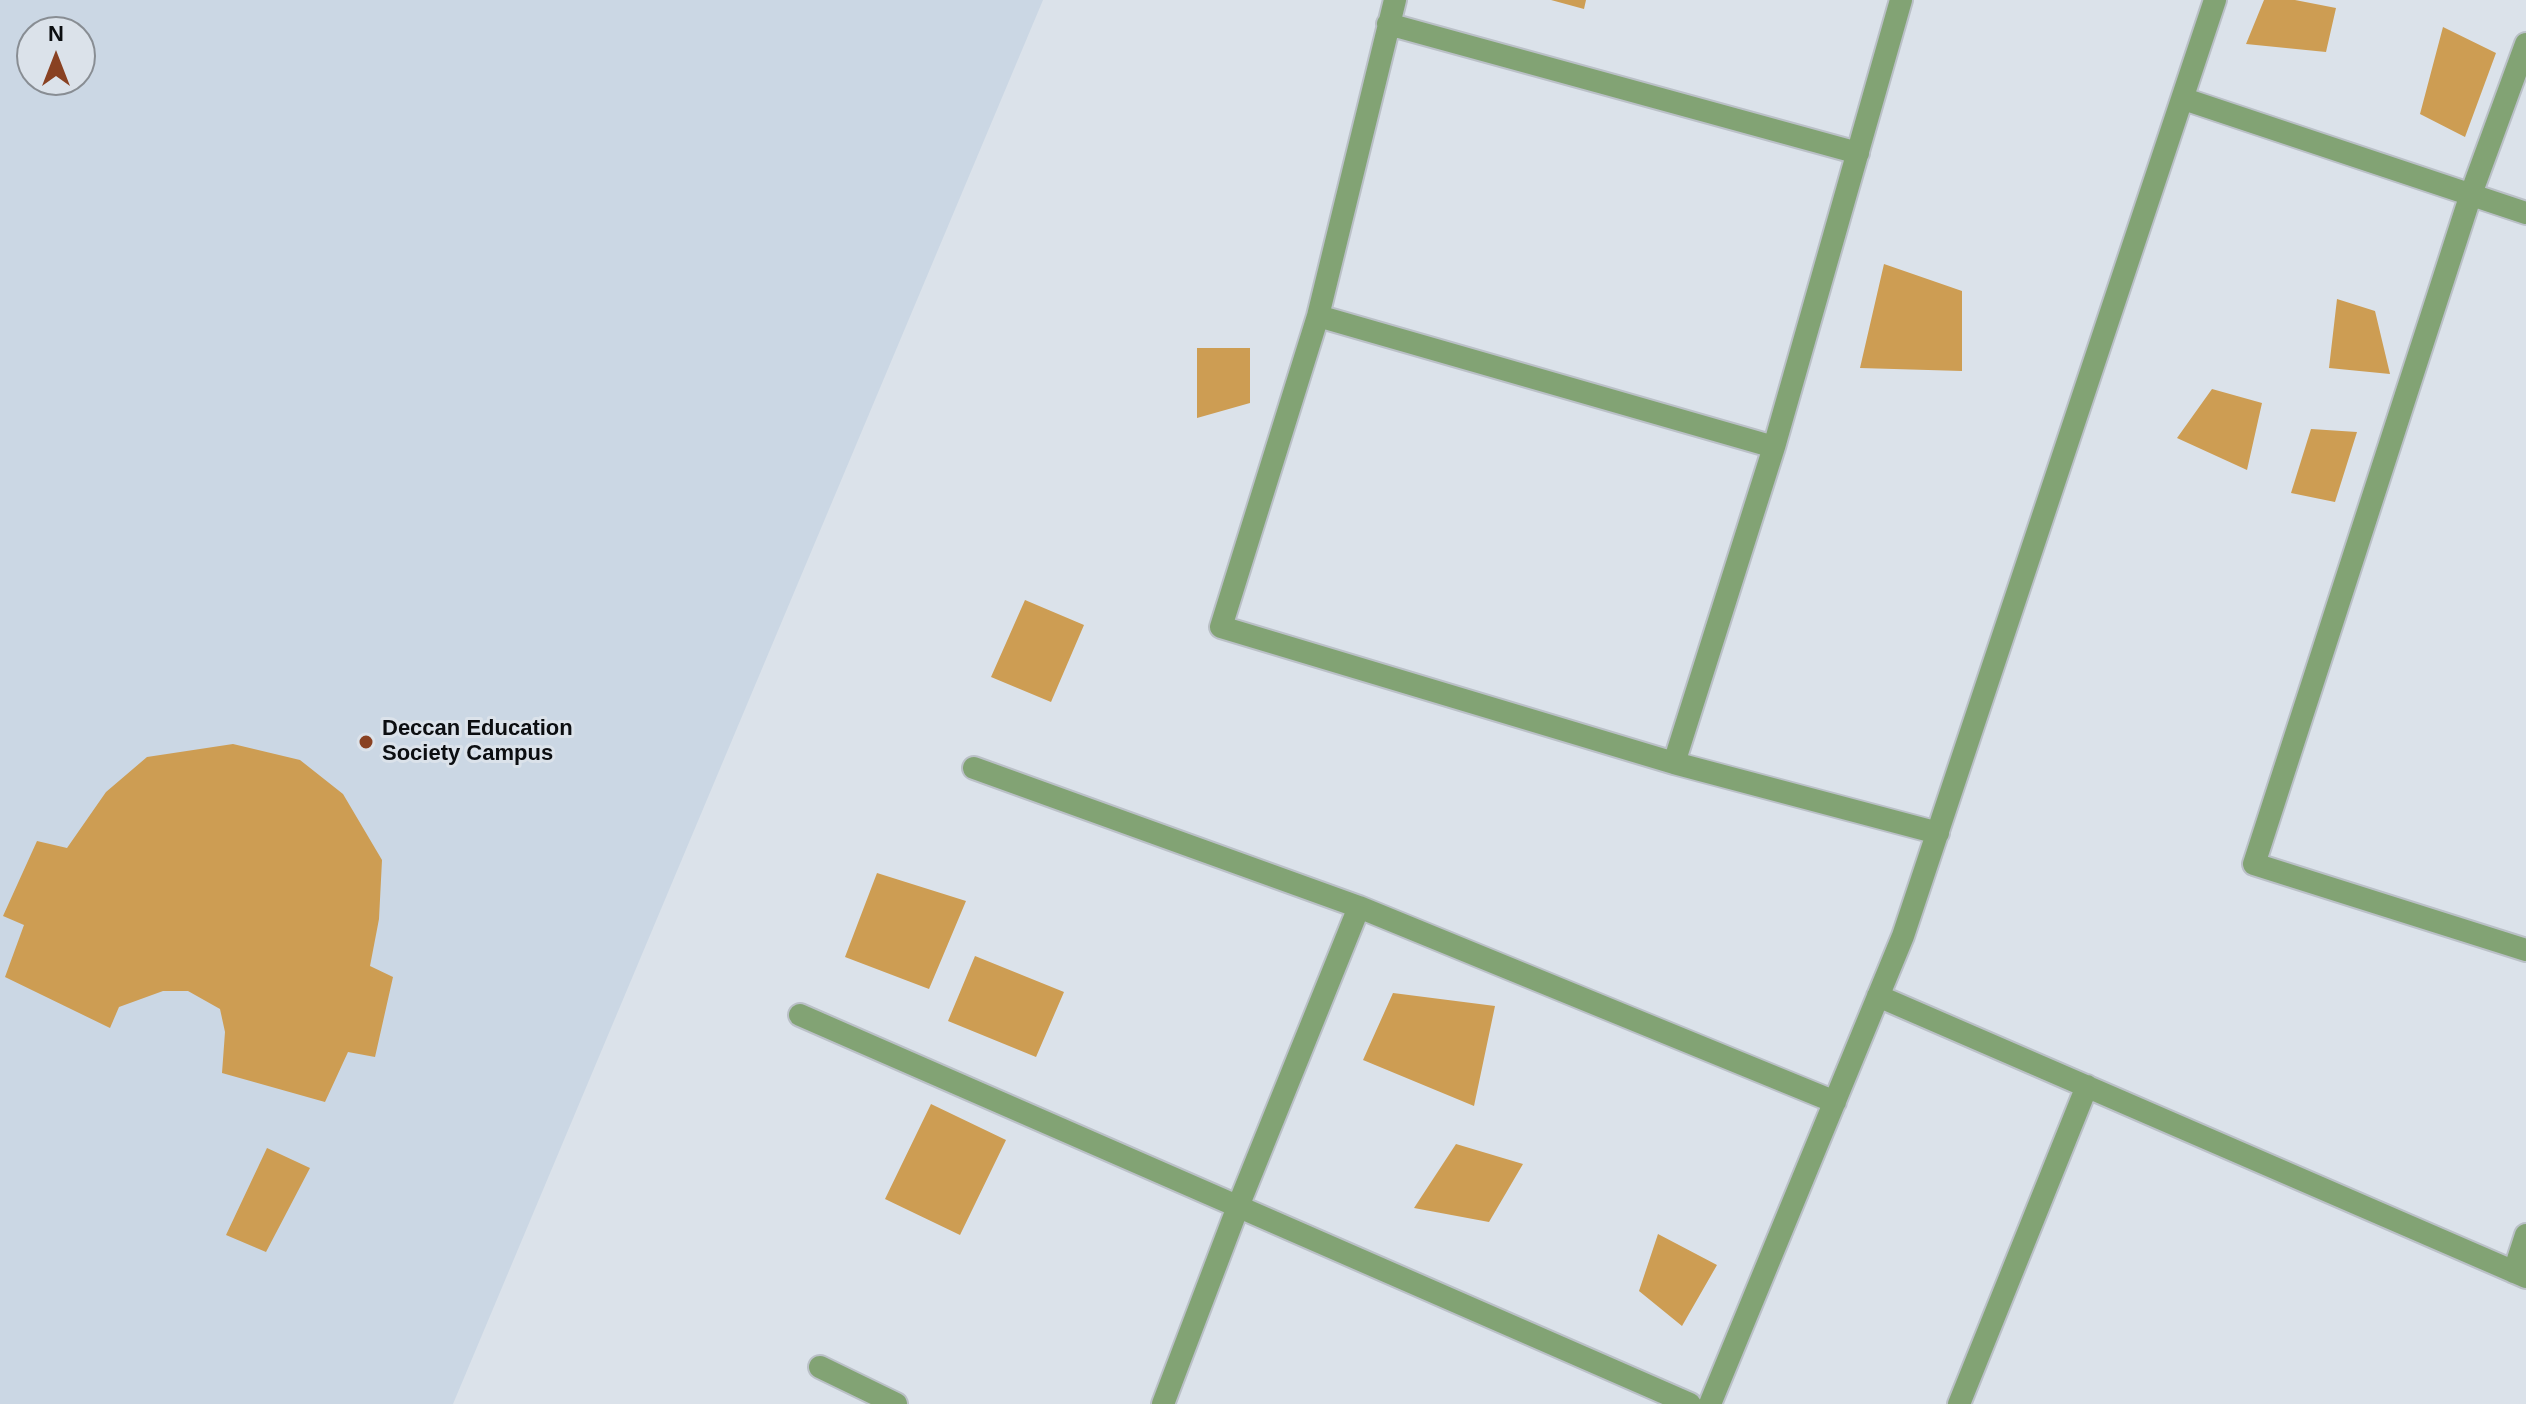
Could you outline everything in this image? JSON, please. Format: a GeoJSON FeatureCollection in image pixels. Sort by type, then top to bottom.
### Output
{"type":"FeatureCollection","features":[{"type":"Feature","properties":{"kind":"street"},"geometry":{"type":"LineString","coordinates":[[1395,0],[1318,316],[1221,627],[1674,763],[1938,833]]}},
{"type":"Feature","properties":{"kind":"street"},"geometry":{"type":"LineString","coordinates":[[1674,763],[1774,447],[1901,0]]}},
{"type":"Feature","properties":{"kind":"street"},"geometry":{"type":"LineString","coordinates":[[1710,1404],[1878,996],[1938,833],[2215,0]]}},
{"type":"Feature","properties":{"kind":"street"},"geometry":{"type":"LineString","coordinates":[[1388,24],[1858,153]]}},
{"type":"Feature","properties":{"kind":"street"},"geometry":{"type":"LineString","coordinates":[[2526,44],[2471,194],[2254,864],[2526,950]]}},
{"type":"Feature","properties":{"kind":"street"},"geometry":{"type":"LineString","coordinates":[[2184,99],[2526,213]]}},
{"type":"Feature","properties":{"kind":"street"},"geometry":{"type":"LineString","coordinates":[[1318,316],[1774,447]]}},
{"type":"Feature","properties":{"kind":"street"},"geometry":{"type":"LineString","coordinates":[[974,768],[1359,907],[1835,1102]]}},
{"type":"Feature","properties":{"kind":"street"},"geometry":{"type":"LineString","coordinates":[[1163,1404],[1239,1204],[1359,907]]}},
{"type":"Feature","properties":{"kind":"street"},"geometry":{"type":"LineString","coordinates":[[1878,996],[2520,1274],[2526,1235]]}},
{"type":"Feature","properties":{"kind":"street"},"geometry":{"type":"LineString","coordinates":[[800,1015],[1239,1204],[1690,1404]]}},
{"type":"Feature","properties":{"kind":"street"},"geometry":{"type":"LineString","coordinates":[[1961,1404],[2087,1086]]}},
{"type":"Feature","properties":{"kind":"street"},"geometry":{"type":"LineString","coordinates":[[820,1367],[896,1404]]}},
{"type":"Feature","properties":{"kind":"shaded area","name":"Deccan Education Society Campus"},"geometry":{"type":"Polygon","coordinates":[[[0,0],[1043,0],[453,1404],[0,1404],[0,0]]]}},
{"type":"Feature","properties":{"kind":"building"},"geometry":{"type":"Polygon","coordinates":[[[1551,0],[1586,0],[1584,9],[1551,0]]]}},
{"type":"Feature","properties":{"kind":"building"},"geometry":{"type":"Polygon","coordinates":[[[2264,0],[2295,0],[2336,8],[2326,52],[2246,44],[2264,0]]]}},
{"type":"Feature","properties":{"kind":"building"},"geometry":{"type":"Polygon","coordinates":[[[2443,27],[2496,53],[2465,137],[2420,114],[2443,27]]]}},
{"type":"Feature","properties":{"kind":"building"},"geometry":{"type":"Polygon","coordinates":[[[1884,264],[1962,291],[1962,371],[1860,368],[1884,264]]]}},
{"type":"Feature","properties":{"kind":"building"},"geometry":{"type":"Polygon","coordinates":[[[2337,299],[2375,311],[2390,374],[2329,368],[2337,299]]]}},
{"type":"Feature","properties":{"kind":"building"},"geometry":{"type":"Polygon","coordinates":[[[1197,348],[1250,348],[1250,403],[1197,418],[1197,348]]]}},
{"type":"Feature","properties":{"kind":"building"},"geometry":{"type":"Polygon","coordinates":[[[2212,389],[2262,403],[2247,470],[2177,438],[2212,389]]]}},
{"type":"Feature","properties":{"kind":"building"},"geometry":{"type":"Polygon","coordinates":[[[2311,429],[2357,432],[2335,502],[2291,493],[2311,429]]]}},
{"type":"Feature","properties":{"kind":"building"},"geometry":{"type":"Polygon","coordinates":[[[1025,600],[1084,625],[1051,702],[991,677],[1025,600]]]}},
{"type":"Feature","properties":{"kind":"building"},"geometry":{"type":"Polygon","coordinates":[[[233,744],[300,760],[343,794],[382,860],[379,919],[370,966],[393,977],[375,1057],[348,1052],[325,1102],[222,1073],[225,1032],[220,1009],[188,991],[163,991],[119,1007],[110,1028],[5,977],[24,925],[3,916],[37,841],[67,848],[106,792],[147,757],[233,744]]]}},
{"type":"Feature","properties":{"kind":"building"},"geometry":{"type":"Polygon","coordinates":[[[877,873],[966,901],[929,989],[845,957],[877,873]]]}},
{"type":"Feature","properties":{"kind":"building"},"geometry":{"type":"Polygon","coordinates":[[[975,956],[1064,992],[1036,1057],[948,1021],[975,956]]]}},
{"type":"Feature","properties":{"kind":"building"},"geometry":{"type":"Polygon","coordinates":[[[1393,993],[1495,1006],[1474,1106],[1363,1060],[1393,993]]]}},
{"type":"Feature","properties":{"kind":"building"},"geometry":{"type":"Polygon","coordinates":[[[931,1104],[1006,1140],[960,1235],[885,1199],[931,1104]]]}},
{"type":"Feature","properties":{"kind":"building"},"geometry":{"type":"Polygon","coordinates":[[[1456,1144],[1523,1164],[1489,1222],[1414,1208],[1456,1144]]]}},
{"type":"Feature","properties":{"kind":"building"},"geometry":{"type":"Polygon","coordinates":[[[267,1148],[310,1168],[266,1252],[226,1235],[267,1148]]]}},
{"type":"Feature","properties":{"kind":"building"},"geometry":{"type":"Polygon","coordinates":[[[1658,1234],[1717,1265],[1682,1326],[1639,1291],[1658,1234]]]}},
{"type":"Feature","properties":{"kind":"place","name":"Deccan Education Society Campus"},"geometry":{"type":"Point","coordinates":[366,742]}}]}
